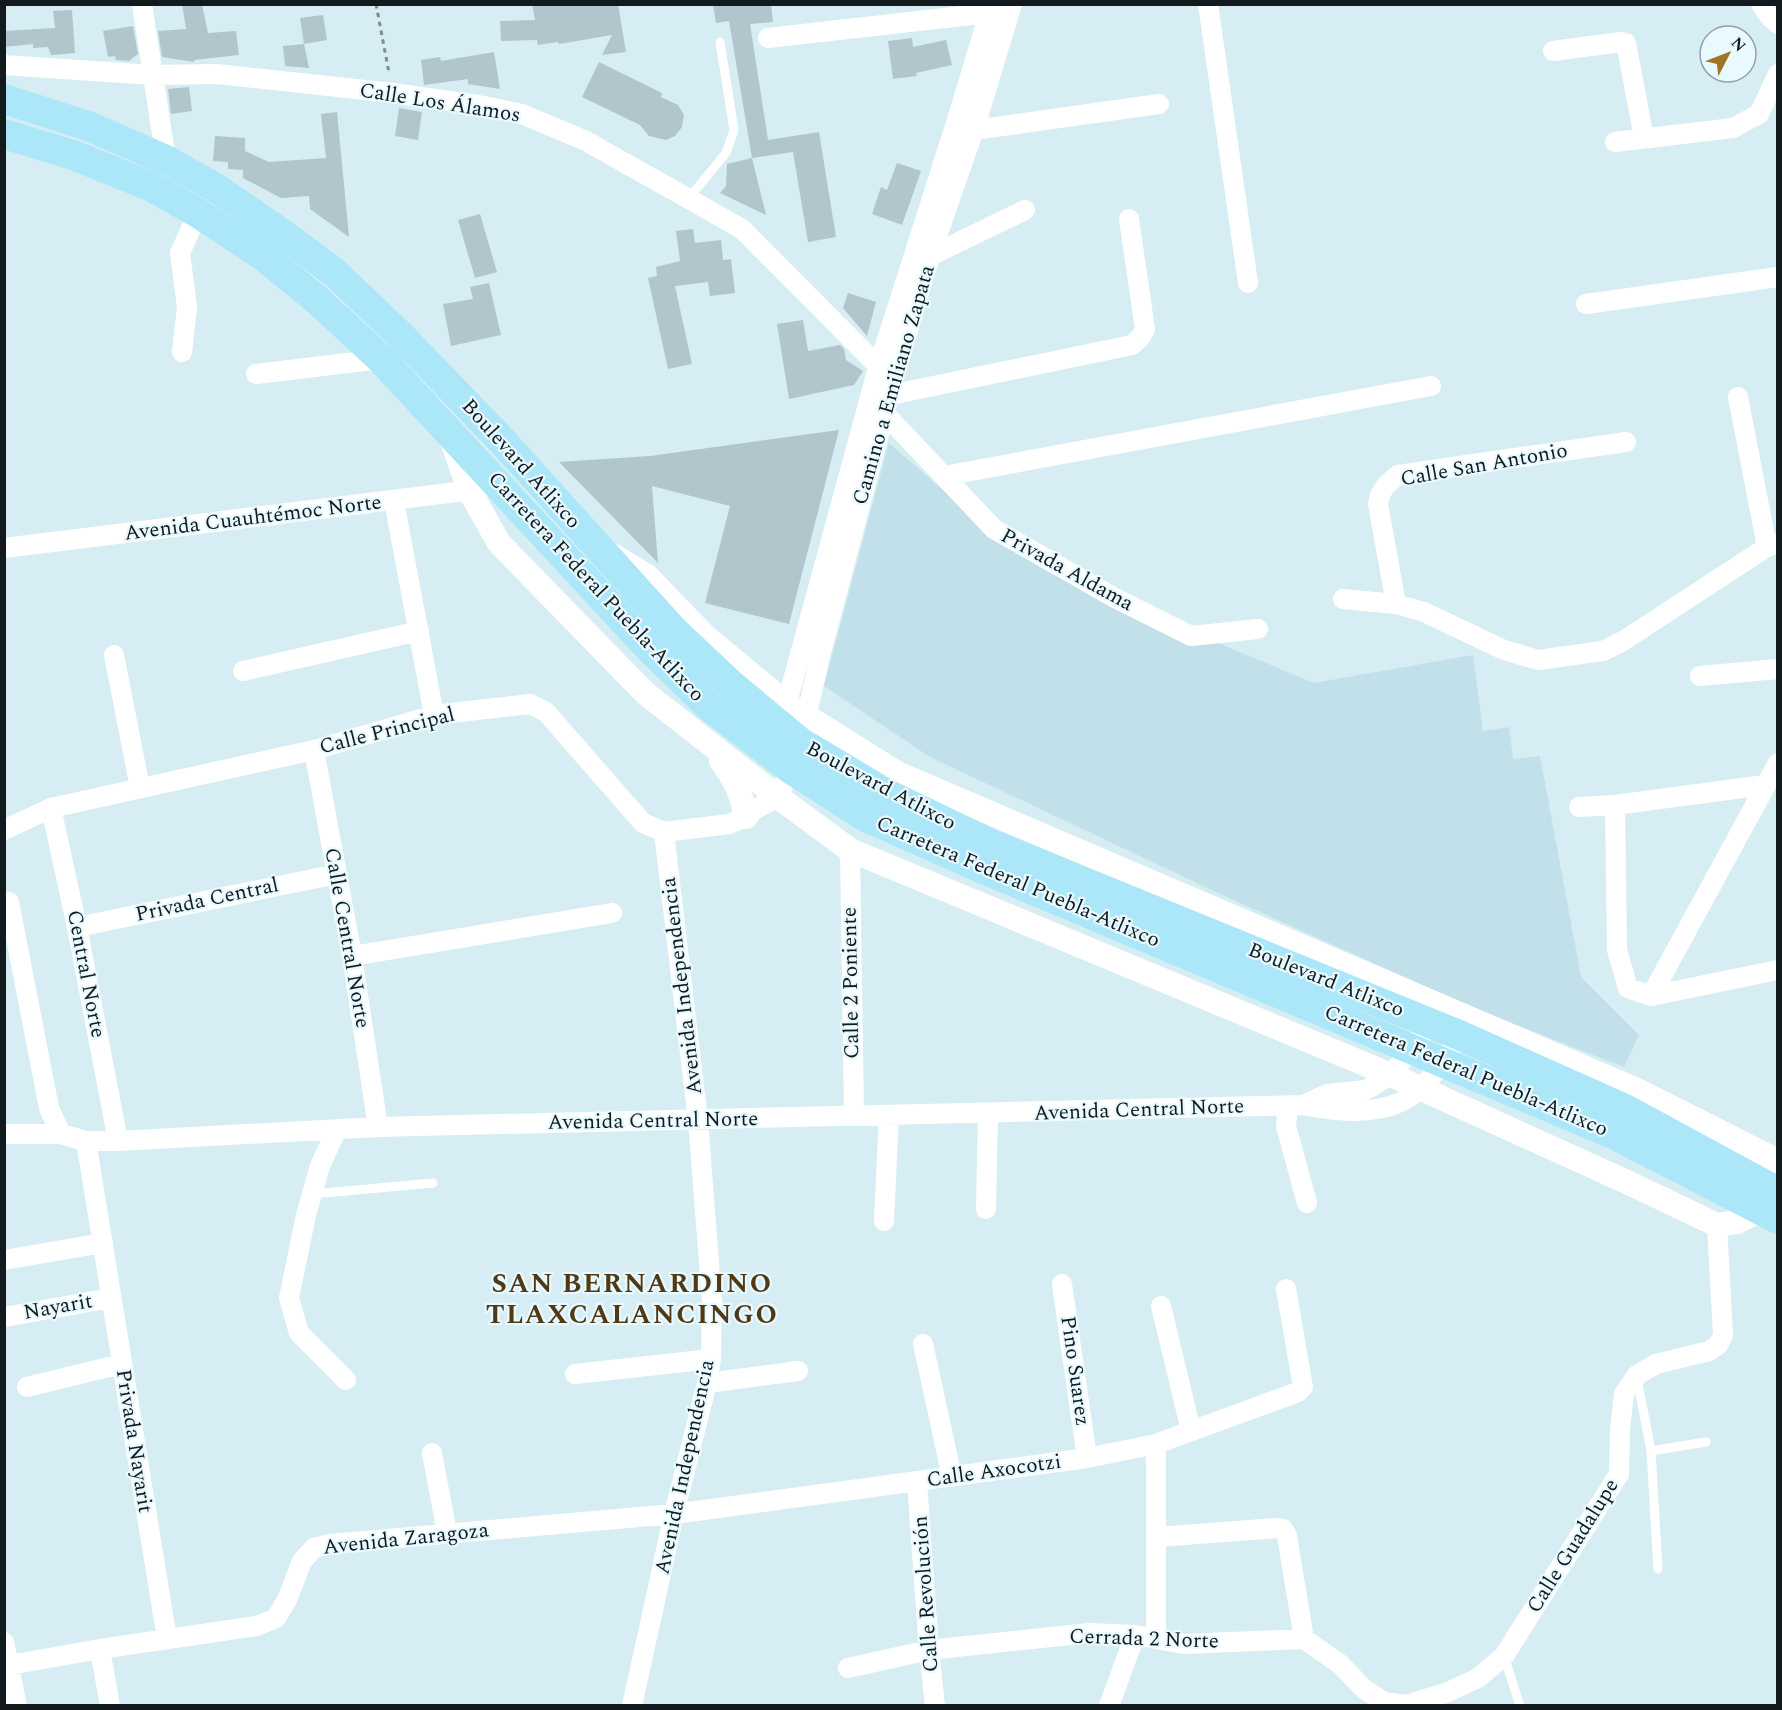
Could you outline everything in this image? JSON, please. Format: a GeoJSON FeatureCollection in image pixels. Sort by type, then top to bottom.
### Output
{"type":"FeatureCollection","features":[{"type":"Feature","properties":{"kind":"main road","name":"Boulevard Atlixco"},"geometry":{"type":"LineString","coordinates":[[4,99],[88,126],[166,160],[216,188],[335,273],[400,335],[505,444],[674,631],[789,736],[885,793],[991,844],[1464,1027],[1626,1109],[1774,1191]]}},
{"type":"Feature","properties":{"kind":"main road","name":"Carretera Federal Puebla-Atlixco"},"geometry":{"type":"LineString","coordinates":[[4,134],[73,155],[152,187],[198,213],[272,263],[315,298],[381,358],[650,650],[709,706],[789,736],[866,817],[981,868],[1613,1134],[1774,1191]]}},
{"type":"Feature","properties":{"kind":"street"},"geometry":{"type":"LineString","coordinates":[[142,4],[166,160]]}},
{"type":"Feature","properties":{"kind":"street","name":"Camino a Emiliano Zapata"},"geometry":{"type":"LineString","coordinates":[[789,736],[878,368],[1012,4]]}},
{"type":"Feature","properties":{"kind":"street"},"geometry":{"type":"LineString","coordinates":[[1208,4],[1248,283]]}},
{"type":"Feature","properties":{"kind":"street"},"geometry":{"type":"LineString","coordinates":[[1761,4],[1778,24]]}},
{"type":"Feature","properties":{"kind":"street"},"geometry":{"type":"LineString","coordinates":[[768,38],[991,9]]}},
{"type":"Feature","properties":{"kind":"street","name":"Camino a Emiliano Zapata"},"geometry":{"type":"LineString","coordinates":[[789,736],[819,660],[889,396],[965,127],[991,9]]}},
{"type":"Feature","properties":{"kind":"street"},"geometry":{"type":"LineString","coordinates":[[1553,51],[1626,43],[1644,138]]}},
{"type":"Feature","properties":{"kind":"street","name":"Calle Los Álamos"},"geometry":{"type":"LineString","coordinates":[[4,65],[153,75],[218,74],[393,93],[522,114],[586,141],[742,229],[878,368],[889,396]]}},
{"type":"Feature","properties":{"kind":"street"},"geometry":{"type":"LineString","coordinates":[[1615,142],[1733,128],[1759,114],[1778,74]]}},
{"type":"Feature","properties":{"kind":"street"},"geometry":{"type":"LineString","coordinates":[[965,127],[1159,104]]}},
{"type":"Feature","properties":{"kind":"street"},"geometry":{"type":"LineString","coordinates":[[930,256],[1025,210]]}},
{"type":"Feature","properties":{"kind":"street"},"geometry":{"type":"LineString","coordinates":[[182,352],[187,307],[180,253],[198,213]]}},
{"type":"Feature","properties":{"kind":"street"},"geometry":{"type":"LineString","coordinates":[[889,396],[1132,345],[1145,329],[1130,219]]}},
{"type":"Feature","properties":{"kind":"street"},"geometry":{"type":"LineString","coordinates":[[1586,304],[1778,277]]}},
{"type":"Feature","properties":{"kind":"street"},"geometry":{"type":"LineString","coordinates":[[256,374],[381,358]]}},
{"type":"Feature","properties":{"kind":"street"},"geometry":{"type":"LineString","coordinates":[[944,476],[1431,386]]}},
{"type":"Feature","properties":{"kind":"street","name":"Privada Aldama"},"geometry":{"type":"LineString","coordinates":[[889,396],[944,476],[994,529],[1115,598],[1191,636],[1258,629]]}},
{"type":"Feature","properties":{"kind":"street"},"geometry":{"type":"LineString","coordinates":[[1343,599],[1396,604],[1424,612],[1504,650],[1538,660],[1603,651],[1623,641],[1772,545],[1738,397]]}},
{"type":"Feature","properties":{"kind":"street"},"geometry":{"type":"LineString","coordinates":[[448,430],[469,490],[499,543],[645,693],[769,791],[850,850],[1391,1075],[1717,1225],[1737,1222],[1774,1191]]}},
{"type":"Feature","properties":{"kind":"street","name":"Calle San Antonio"},"geometry":{"type":"LineString","coordinates":[[1396,604],[1378,504],[1380,493],[1385,485],[1398,475],[1626,442]]}},
{"type":"Feature","properties":{"kind":"street","name":"Avenida Cuauhtémoc Norte"},"geometry":{"type":"LineString","coordinates":[[4,548],[469,490],[502,489]]}},
{"type":"Feature","properties":{"kind":"street"},"geometry":{"type":"LineString","coordinates":[[394,501],[434,715]]}},
{"type":"Feature","properties":{"kind":"street"},"geometry":{"type":"LineString","coordinates":[[243,671],[419,632]]}},
{"type":"Feature","properties":{"kind":"street"},"geometry":{"type":"LineString","coordinates":[[114,655],[140,788]]}},
{"type":"Feature","properties":{"kind":"street"},"geometry":{"type":"LineString","coordinates":[[1700,676],[1778,669]]}},
{"type":"Feature","properties":{"kind":"street","name":"Calle Principal"},"geometry":{"type":"LineString","coordinates":[[4,830],[51,808],[314,750],[434,715],[530,704],[546,712],[643,823],[664,832]]}},
{"type":"Feature","properties":{"kind":"street"},"geometry":{"type":"LineString","coordinates":[[664,832],[729,825],[751,813],[769,791],[789,736]]}},
{"type":"Feature","properties":{"kind":"street"},"geometry":{"type":"LineString","coordinates":[[702,738],[734,777],[751,813]]}},
{"type":"Feature","properties":{"kind":"street","name":"Calle Central Norte"},"geometry":{"type":"LineString","coordinates":[[314,750],[352,956],[378,1127]]}},
{"type":"Feature","properties":{"kind":"street"},"geometry":{"type":"LineString","coordinates":[[1651,996],[1778,763]]}},
{"type":"Feature","properties":{"kind":"street"},"geometry":{"type":"LineString","coordinates":[[1579,807],[1615,805],[1765,785]]}},
{"type":"Feature","properties":{"kind":"street"},"geometry":{"type":"LineString","coordinates":[[1615,805],[1617,950],[1628,988],[1651,996],[1778,970]]}},
{"type":"Feature","properties":{"kind":"street","name":"Central Norte"},"geometry":{"type":"LineString","coordinates":[[51,808],[77,927],[118,1141]]}},
{"type":"Feature","properties":{"kind":"street","name":"Avenida Independencia"},"geometry":{"type":"LineString","coordinates":[[632,1706],[711,1359],[712,1302],[698,1120],[664,832]]}},
{"type":"Feature","properties":{"kind":"street","name":"Calle 2 Poniente"},"geometry":{"type":"LineString","coordinates":[[850,850],[854,1115]]}},
{"type":"Feature","properties":{"kind":"street","name":"Privada Central"},"geometry":{"type":"LineString","coordinates":[[77,927],[337,874]]}},
{"type":"Feature","properties":{"kind":"street"},"geometry":{"type":"LineString","coordinates":[[9,902],[49,1108],[61,1134]]}},
{"type":"Feature","properties":{"kind":"street"},"geometry":{"type":"LineString","coordinates":[[352,956],[612,913]]}},
{"type":"Feature","properties":{"kind":"street","name":"Avenida Central Norte"},"geometry":{"type":"LineString","coordinates":[[1296,1106],[1327,1094],[1366,1090],[1391,1075],[1437,1015]]}},
{"type":"Feature","properties":{"kind":"street","name":"Avenida Central Norte"},"geometry":{"type":"LineString","coordinates":[[4,1134],[61,1134],[86,1141],[118,1141],[378,1127],[889,1114],[1296,1106],[1332,1112],[1371,1111],[1400,1102],[1421,1088],[1464,1027]]}},
{"type":"Feature","properties":{"kind":"street"},"geometry":{"type":"LineString","coordinates":[[1296,1106],[1286,1126],[1306,1203]]}},
{"type":"Feature","properties":{"kind":"street"},"geometry":{"type":"LineString","coordinates":[[986,1209],[988,1113]]}},
{"type":"Feature","properties":{"kind":"street"},"geometry":{"type":"LineString","coordinates":[[884,1221],[889,1114]]}},
{"type":"Feature","properties":{"kind":"street"},"geometry":{"type":"LineString","coordinates":[[337,1129],[320,1166],[289,1298],[299,1333],[345,1380]]}},
{"type":"Feature","properties":{"kind":"street","name":"Privada Nayarit"},"geometry":{"type":"LineString","coordinates":[[86,1141],[167,1639]]}},
{"type":"Feature","properties":{"kind":"street"},"geometry":{"type":"LineString","coordinates":[[1637,1375],[1656,1364],[1709,1351],[1718,1345],[1723,1335],[1717,1225]]}},
{"type":"Feature","properties":{"kind":"street"},"geometry":{"type":"LineString","coordinates":[[4,1260],[103,1243]]}},
{"type":"Feature","properties":{"kind":"street","name":"Pino Suarez"},"geometry":{"type":"LineString","coordinates":[[1062,1284],[1087,1458]]}},
{"type":"Feature","properties":{"kind":"street","name":"Calle Axocotzi"},"geometry":{"type":"LineString","coordinates":[[674,1514],[1087,1458],[1156,1444],[1298,1392],[1303,1387],[1286,1289]]}},
{"type":"Feature","properties":{"kind":"street","name":"Nayarit"},"geometry":{"type":"LineString","coordinates":[[4,1317],[111,1298]]}},
{"type":"Feature","properties":{"kind":"street"},"geometry":{"type":"LineString","coordinates":[[1161,1306],[1191,1431]]}},
{"type":"Feature","properties":{"kind":"street"},"geometry":{"type":"LineString","coordinates":[[923,1344],[952,1477]]}},
{"type":"Feature","properties":{"kind":"street"},"geometry":{"type":"LineString","coordinates":[[575,1374],[711,1359]]}},
{"type":"Feature","properties":{"kind":"street"},"geometry":{"type":"LineString","coordinates":[[27,1387],[121,1364]]}},
{"type":"Feature","properties":{"kind":"street"},"geometry":{"type":"LineString","coordinates":[[707,1383],[798,1371]]}},
{"type":"Feature","properties":{"kind":"street","name":"Calle Guadalupe"},"geometry":{"type":"LineString","coordinates":[[1504,1656],[1619,1474],[1620,1429],[1624,1394],[1637,1375]]}},
{"type":"Feature","properties":{"kind":"street"},"geometry":{"type":"LineString","coordinates":[[1156,1444],[1156,1639]]}},
{"type":"Feature","properties":{"kind":"street"},"geometry":{"type":"LineString","coordinates":[[432,1453],[447,1533]]}},
{"type":"Feature","properties":{"kind":"street","name":"Calle Revolución"},"geometry":{"type":"LineString","coordinates":[[917,1482],[935,1706]]}},
{"type":"Feature","properties":{"kind":"street","name":"Avenida Zaragoza"},"geometry":{"type":"LineString","coordinates":[[7,1666],[100,1649],[257,1626],[276,1618],[287,1600],[302,1560],[314,1548],[330,1544],[674,1514]]}},
{"type":"Feature","properties":{"kind":"street"},"geometry":{"type":"LineString","coordinates":[[1157,1537],[1283,1529],[1287,1536],[1304,1639],[1340,1664],[1364,1689],[1384,1702],[1406,1705],[1449,1692],[1478,1678],[1504,1656]]}},
{"type":"Feature","properties":{"kind":"street","name":"Cerrada 2 Norte"},"geometry":{"type":"LineString","coordinates":[[848,1668],[929,1650],[1089,1632],[1135,1635],[1183,1644],[1304,1639]]}},
{"type":"Feature","properties":{"kind":"street"},"geometry":{"type":"LineString","coordinates":[[1109,1706],[1135,1635]]}},
{"type":"Feature","properties":{"kind":"street"},"geometry":{"type":"LineString","coordinates":[[4,1642],[7,1666],[17,1706]]}},
{"type":"Feature","properties":{"kind":"street"},"geometry":{"type":"LineString","coordinates":[[100,1649],[110,1706]]}},
{"type":"Feature","properties":{"kind":"lane"},"geometry":{"type":"LineString","coordinates":[[689,198],[726,153],[734,130],[720,42]]}},
{"type":"Feature","properties":{"kind":"lane"},"geometry":{"type":"LineString","coordinates":[[313,1194],[433,1183]]}},
{"type":"Feature","properties":{"kind":"lane"},"geometry":{"type":"LineString","coordinates":[[1637,1375],[1651,1451],[1658,1569]]}},
{"type":"Feature","properties":{"kind":"lane"},"geometry":{"type":"LineString","coordinates":[[1651,1451],[1706,1442]]}},
{"type":"Feature","properties":{"kind":"lane"},"geometry":{"type":"LineString","coordinates":[[1504,1656],[1520,1706]]}},
{"type":"Feature","properties":{"kind":"path"},"geometry":{"type":"LineString","coordinates":[[376,4],[393,93]]}},
{"type":"Feature","properties":{"kind":"shaded area"},"geometry":{"type":"Polygon","coordinates":[[[889,443],[960,505],[1206,638],[1314,683],[1473,655],[1483,731],[1509,727],[1513,759],[1540,756],[1581,977],[1639,1035],[1624,1067],[1476,1009],[1218,893],[930,757],[824,686],[889,443]]]}},
{"type":"Feature","properties":{"kind":"building"},"geometry":{"type":"Polygon","coordinates":[[[182,4],[202,4],[208,33],[236,31],[239,55],[194,60],[194,62],[162,57],[158,31],[186,29],[182,4]]]}},
{"type":"Feature","properties":{"kind":"building"},"geometry":{"type":"Polygon","coordinates":[[[532,4],[618,4],[626,52],[602,55],[612,35],[559,44],[558,42],[538,45],[537,40],[501,41],[500,21],[535,20],[532,4]]]}},
{"type":"Feature","properties":{"kind":"building"},"geometry":{"type":"Polygon","coordinates":[[[713,4],[771,4],[773,22],[750,24],[768,140],[819,132],[836,237],[808,242],[793,152],[752,158],[729,21],[716,23],[713,4]]]}},
{"type":"Feature","properties":{"kind":"building"},"geometry":{"type":"Polygon","coordinates":[[[72,10],[75,53],[51,55],[48,47],[33,48],[33,44],[4,47],[4,31],[55,28],[53,11],[72,10]]]}},
{"type":"Feature","properties":{"kind":"building"},"geometry":{"type":"Polygon","coordinates":[[[323,15],[327,40],[304,44],[300,18],[323,15]]]}},
{"type":"Feature","properties":{"kind":"building"},"geometry":{"type":"Polygon","coordinates":[[[133,26],[138,54],[129,61],[116,60],[115,56],[108,57],[103,31],[133,26]]]}},
{"type":"Feature","properties":{"kind":"building"},"geometry":{"type":"Polygon","coordinates":[[[912,38],[913,47],[946,40],[952,65],[916,73],[917,76],[893,79],[888,41],[912,38]]]}},
{"type":"Feature","properties":{"kind":"building"},"geometry":{"type":"Polygon","coordinates":[[[304,44],[309,68],[285,66],[283,46],[304,44]]]}},
{"type":"Feature","properties":{"kind":"building"},"geometry":{"type":"Polygon","coordinates":[[[494,52],[500,89],[468,84],[468,79],[424,85],[421,60],[440,57],[441,61],[494,52]]]}},
{"type":"Feature","properties":{"kind":"building"},"geometry":{"type":"Polygon","coordinates":[[[599,62],[662,93],[661,97],[678,105],[684,115],[682,127],[675,136],[666,140],[649,136],[640,125],[582,97],[599,62]]]}},
{"type":"Feature","properties":{"kind":"building"},"geometry":{"type":"Polygon","coordinates":[[[189,87],[192,111],[171,114],[168,89],[189,87]]]}},
{"type":"Feature","properties":{"kind":"building"},"geometry":{"type":"Polygon","coordinates":[[[399,108],[422,112],[418,140],[395,136],[399,108]]]}},
{"type":"Feature","properties":{"kind":"building"},"geometry":{"type":"Polygon","coordinates":[[[337,112],[349,237],[310,209],[309,196],[281,198],[243,178],[243,170],[228,169],[228,162],[213,161],[215,136],[245,138],[245,151],[269,162],[326,158],[321,114],[337,112]]]}},
{"type":"Feature","properties":{"kind":"building"},"geometry":{"type":"Polygon","coordinates":[[[752,158],[766,215],[720,193],[726,186],[727,164],[752,158]]]}},
{"type":"Feature","properties":{"kind":"building"},"geometry":{"type":"Polygon","coordinates":[[[897,163],[921,171],[902,225],[872,214],[881,187],[887,190],[897,163]]]}},
{"type":"Feature","properties":{"kind":"building"},"geometry":{"type":"Polygon","coordinates":[[[480,214],[497,272],[475,278],[458,220],[480,214]]]}},
{"type":"Feature","properties":{"kind":"building"},"geometry":{"type":"Polygon","coordinates":[[[693,229],[695,243],[721,240],[723,260],[731,259],[735,293],[710,296],[708,282],[675,286],[692,364],[668,369],[648,278],[657,276],[656,267],[680,261],[676,231],[693,229]]]}},
{"type":"Feature","properties":{"kind":"building"},"geometry":{"type":"Polygon","coordinates":[[[489,283],[501,335],[451,346],[443,304],[473,299],[470,287],[489,283]]]}},
{"type":"Feature","properties":{"kind":"building"},"geometry":{"type":"Polygon","coordinates":[[[848,293],[876,302],[867,336],[843,308],[848,293]]]}},
{"type":"Feature","properties":{"kind":"building"},"geometry":{"type":"Polygon","coordinates":[[[803,320],[808,351],[840,345],[844,349],[846,360],[863,371],[854,385],[789,399],[777,324],[803,320]]]}},
{"type":"Feature","properties":{"kind":"building"},"geometry":{"type":"Polygon","coordinates":[[[839,430],[789,624],[705,603],[730,506],[652,486],[658,563],[559,462],[650,456],[839,430]]]}},
{"type":"Feature","properties":{"kind":"district","name":"SAN BERNARDINO TLAXCALANCINGO"},"geometry":{"type":"Point","coordinates":[632,1300]}}]}
